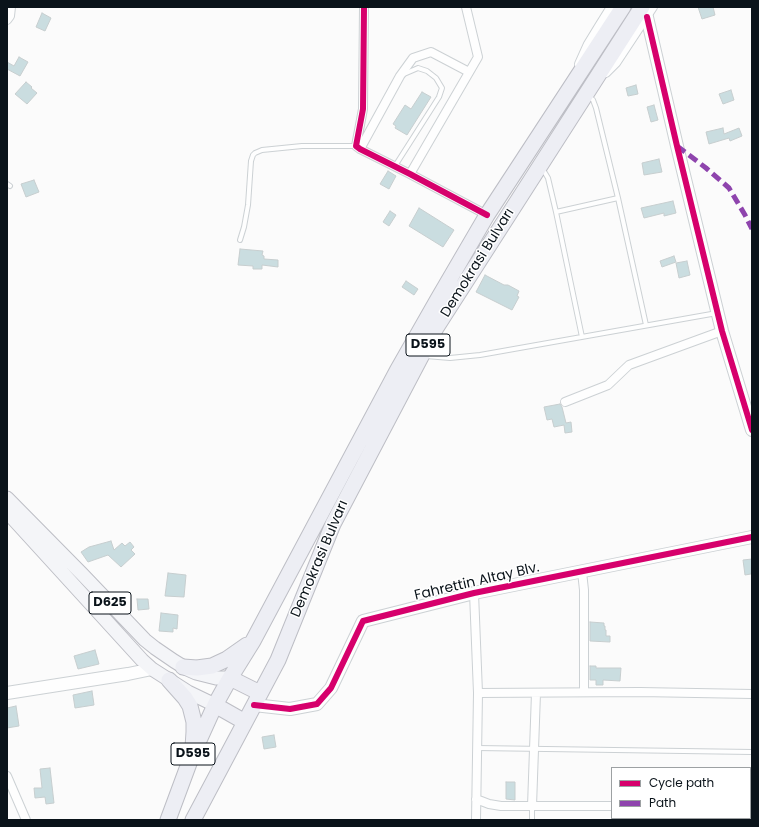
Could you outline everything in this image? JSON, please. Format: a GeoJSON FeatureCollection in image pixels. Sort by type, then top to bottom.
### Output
{"type":"FeatureCollection","features":[{"type":"Feature","properties":{"kind":"highway","name":"Demokrasi Bulvarı"},"geometry":{"type":"LineString","coordinates":[[215,705],[253,640],[397,371],[487,215],[623,7]]}},
{"type":"Feature","properties":{"kind":"highway","name":"Demokrasi Bulvarı"},"geometry":{"type":"LineString","coordinates":[[257,699],[278,660],[333,524],[436,328],[590,88],[647,10]]}},
{"type":"Feature","properties":{"kind":"highway"},"geometry":{"type":"LineString","coordinates":[[183,667],[197,668],[212,666],[227,659],[253,640]]}},
{"type":"Feature","properties":{"kind":"highway"},"geometry":{"type":"LineString","coordinates":[[230,678],[257,699]]}},
{"type":"Feature","properties":{"kind":"highway"},"geometry":{"type":"LineString","coordinates":[[170,680],[185,698],[192,713],[194,732],[191,758]]}},
{"type":"Feature","properties":{"kind":"highway","name":"D595"},"geometry":{"type":"LineString","coordinates":[[193,820],[257,699]]}},
{"type":"Feature","properties":{"kind":"highway"},"geometry":{"type":"LineString","coordinates":[[215,705],[245,722]]}},
{"type":"Feature","properties":{"kind":"highway","name":"D595"},"geometry":{"type":"LineString","coordinates":[[168,820],[191,758],[215,705]]}},
{"type":"Feature","properties":{"kind":"main road","name":"D625"},"geometry":{"type":"LineString","coordinates":[[7,498],[145,640],[183,667],[196,673],[216,678],[230,678]]}},
{"type":"Feature","properties":{"kind":"main road","name":"D625"},"geometry":{"type":"LineString","coordinates":[[7,512],[136,653],[152,668],[188,692],[215,705]]}},
{"type":"Feature","properties":{"kind":"street"},"geometry":{"type":"LineString","coordinates":[[7,20],[10,16],[11,7]]}},
{"type":"Feature","properties":{"kind":"street"},"geometry":{"type":"LineString","coordinates":[[358,147],[363,109],[364,7]]}},
{"type":"Feature","properties":{"kind":"street"},"geometry":{"type":"LineString","coordinates":[[410,174],[478,57],[466,7]]}},
{"type":"Feature","properties":{"kind":"street"},"geometry":{"type":"LineString","coordinates":[[578,77],[579,65],[584,53],[611,7]]}},
{"type":"Feature","properties":{"kind":"street"},"geometry":{"type":"LineString","coordinates":[[647,10],[677,146],[717,313],[752,430]]}},
{"type":"Feature","properties":{"kind":"street"},"geometry":{"type":"LineString","coordinates":[[358,147],[400,76],[413,58],[431,52],[469,72]]}},
{"type":"Feature","properties":{"kind":"street"},"geometry":{"type":"LineString","coordinates":[[358,147],[487,215]]}},
{"type":"Feature","properties":{"kind":"street"},"geometry":{"type":"LineString","coordinates":[[565,402],[608,385],[630,365],[722,331]]}},
{"type":"Feature","properties":{"kind":"street","name":"Fahrettin Altay Blv."},"geometry":{"type":"LineString","coordinates":[[257,699],[290,709],[317,704],[331,688],[363,621],[474,593],[752,537]]}},
{"type":"Feature","properties":{"kind":"street"},"geometry":{"type":"LineString","coordinates":[[582,572],[584,590],[584,692]]}},
{"type":"Feature","properties":{"kind":"street"},"geometry":{"type":"LineString","coordinates":[[474,593],[478,693],[476,820]]}},
{"type":"Feature","properties":{"kind":"street"},"geometry":{"type":"LineString","coordinates":[[7,693],[128,674],[152,668]]}},
{"type":"Feature","properties":{"kind":"street"},"geometry":{"type":"LineString","coordinates":[[478,693],[640,692],[752,694]]}},
{"type":"Feature","properties":{"kind":"street"},"geometry":{"type":"LineString","coordinates":[[532,806],[536,693]]}},
{"type":"Feature","properties":{"kind":"street"},"geometry":{"type":"LineString","coordinates":[[7,776],[26,820]]}},
{"type":"Feature","properties":{"kind":"street"},"geometry":{"type":"LineString","coordinates":[[476,799],[495,805],[611,806]]}},
{"type":"Feature","properties":{"kind":"lane"},"geometry":{"type":"LineString","coordinates":[[395,167],[440,97],[442,88],[436,78],[426,71],[418,68],[400,76]]}},
{"type":"Feature","properties":{"kind":"lane"},"geometry":{"type":"LineString","coordinates":[[590,88],[618,198],[646,325]]}},
{"type":"Feature","properties":{"kind":"lane"},"geometry":{"type":"LineString","coordinates":[[240,240],[247,214],[250,160],[255,153],[262,150],[302,146],[358,147]]}},
{"type":"Feature","properties":{"kind":"lane"},"geometry":{"type":"LineString","coordinates":[[540,166],[548,178],[582,337]]}},
{"type":"Feature","properties":{"kind":"lane"},"geometry":{"type":"LineString","coordinates":[[556,212],[618,198]]}},
{"type":"Feature","properties":{"kind":"lane"},"geometry":{"type":"LineString","coordinates":[[422,356],[450,358],[465,357],[717,313]]}},
{"type":"Feature","properties":{"kind":"lane"},"geometry":{"type":"LineString","coordinates":[[477,748],[752,752]]}},
{"type":"Feature","properties":{"kind":"lane"},"geometry":{"type":"LineString","coordinates":[[532,806],[532,820]]}},
{"type":"Feature","properties":{"kind":"building"},"geometry":{"type":"Polygon","coordinates":[[[698,7],[713,7],[715,15],[702,19],[698,7]]]}},
{"type":"Feature","properties":{"kind":"building"},"geometry":{"type":"Polygon","coordinates":[[[42,13],[51,18],[45,31],[36,27],[42,13]]]}},
{"type":"Feature","properties":{"kind":"building"},"geometry":{"type":"Polygon","coordinates":[[[19,57],[28,62],[20,76],[7,69],[7,62],[14,66],[19,57]]]}},
{"type":"Feature","properties":{"kind":"building"},"geometry":{"type":"Polygon","coordinates":[[[26,82],[37,93],[27,104],[15,94],[26,82]]]}},
{"type":"Feature","properties":{"kind":"building"},"geometry":{"type":"Polygon","coordinates":[[[636,85],[638,94],[628,96],[626,88],[636,85]]]}},
{"type":"Feature","properties":{"kind":"building"},"geometry":{"type":"Polygon","coordinates":[[[731,90],[734,100],[723,104],[719,94],[731,90]]]}},
{"type":"Feature","properties":{"kind":"building"},"geometry":{"type":"Polygon","coordinates":[[[422,92],[431,97],[407,135],[395,128],[396,126],[393,124],[405,105],[411,109],[422,92]]]}},
{"type":"Feature","properties":{"kind":"building"},"geometry":{"type":"Polygon","coordinates":[[[654,105],[658,120],[651,122],[647,107],[654,105]]]}},
{"type":"Feature","properties":{"kind":"building"},"geometry":{"type":"Polygon","coordinates":[[[723,128],[724,134],[739,128],[742,136],[730,141],[729,138],[709,144],[706,132],[723,128]]]}},
{"type":"Feature","properties":{"kind":"building"},"geometry":{"type":"Polygon","coordinates":[[[659,159],[662,172],[644,175],[642,163],[659,159]]]}},
{"type":"Feature","properties":{"kind":"building"},"geometry":{"type":"Polygon","coordinates":[[[388,171],[396,176],[389,189],[380,184],[388,171]]]}},
{"type":"Feature","properties":{"kind":"building"},"geometry":{"type":"Polygon","coordinates":[[[34,180],[39,192],[26,197],[21,184],[34,180]]]}},
{"type":"Feature","properties":{"kind":"building"},"geometry":{"type":"Polygon","coordinates":[[[673,201],[676,213],[664,216],[664,213],[644,218],[641,208],[673,201]]]}},
{"type":"Feature","properties":{"kind":"building"},"geometry":{"type":"Polygon","coordinates":[[[419,208],[454,230],[443,247],[409,226],[419,208]]]}},
{"type":"Feature","properties":{"kind":"building"},"geometry":{"type":"Polygon","coordinates":[[[390,211],[396,215],[389,226],[383,222],[390,211]]]}},
{"type":"Feature","properties":{"kind":"building"},"geometry":{"type":"Polygon","coordinates":[[[240,249],[263,251],[262,255],[264,256],[264,259],[278,260],[278,267],[262,265],[262,269],[253,269],[253,266],[238,265],[240,249]]]}},
{"type":"Feature","properties":{"kind":"building"},"geometry":{"type":"Polygon","coordinates":[[[674,256],[676,262],[662,267],[660,261],[674,256]]]}},
{"type":"Feature","properties":{"kind":"building"},"geometry":{"type":"Polygon","coordinates":[[[687,261],[690,275],[679,278],[676,263],[687,261]]]}},
{"type":"Feature","properties":{"kind":"building"},"geometry":{"type":"Polygon","coordinates":[[[485,275],[519,291],[517,296],[519,297],[512,310],[476,292],[485,275]]]}},
{"type":"Feature","properties":{"kind":"building"},"geometry":{"type":"Polygon","coordinates":[[[406,281],[418,289],[414,295],[402,287],[406,281]]]}},
{"type":"Feature","properties":{"kind":"building"},"geometry":{"type":"Polygon","coordinates":[[[560,404],[566,423],[571,422],[572,432],[565,433],[564,425],[554,427],[552,419],[547,420],[544,407],[560,404]]]}},
{"type":"Feature","properties":{"kind":"building"},"geometry":{"type":"Polygon","coordinates":[[[111,541],[114,550],[122,543],[125,546],[130,542],[134,547],[131,550],[135,554],[121,567],[108,555],[88,562],[81,552],[89,547],[111,541]]]}},
{"type":"Feature","properties":{"kind":"building"},"geometry":{"type":"Polygon","coordinates":[[[752,559],[751,574],[745,575],[743,560],[752,559]]]}},
{"type":"Feature","properties":{"kind":"building"},"geometry":{"type":"Polygon","coordinates":[[[168,573],[186,575],[184,597],[165,596],[168,573]]]}},
{"type":"Feature","properties":{"kind":"building"},"geometry":{"type":"Polygon","coordinates":[[[137,599],[148,599],[149,609],[138,610],[137,599]]]}},
{"type":"Feature","properties":{"kind":"building"},"geometry":{"type":"Polygon","coordinates":[[[161,613],[178,615],[177,629],[173,628],[173,632],[159,631],[161,613]]]}},
{"type":"Feature","properties":{"kind":"building"},"geometry":{"type":"Polygon","coordinates":[[[590,622],[604,623],[606,636],[610,636],[610,642],[590,641],[590,622]]]}},
{"type":"Feature","properties":{"kind":"building"},"geometry":{"type":"Polygon","coordinates":[[[95,650],[99,664],[78,669],[74,656],[95,650]]]}},
{"type":"Feature","properties":{"kind":"building"},"geometry":{"type":"Polygon","coordinates":[[[590,666],[596,666],[596,668],[621,668],[620,681],[603,680],[603,685],[596,685],[596,680],[590,680],[590,666]]]}},
{"type":"Feature","properties":{"kind":"building"},"geometry":{"type":"Polygon","coordinates":[[[92,691],[94,705],[75,708],[73,695],[92,691]]]}},
{"type":"Feature","properties":{"kind":"building"},"geometry":{"type":"Polygon","coordinates":[[[16,706],[19,726],[7,728],[7,708],[16,706]]]}},
{"type":"Feature","properties":{"kind":"building"},"geometry":{"type":"Polygon","coordinates":[[[274,735],[276,747],[264,749],[262,737],[274,735]]]}},
{"type":"Feature","properties":{"kind":"building"},"geometry":{"type":"Polygon","coordinates":[[[50,768],[54,803],[46,804],[45,797],[35,798],[34,788],[42,788],[40,769],[50,768]]]}},
{"type":"Feature","properties":{"kind":"building"},"geometry":{"type":"Polygon","coordinates":[[[506,782],[515,782],[515,800],[506,799],[506,782]]]}},
{"type":"Feature","properties":{"kind":"marked path"},"geometry":{"type":"LineString","coordinates":[[677,146],[729,188],[752,229]]}},
{"type":"Feature","properties":{"kind":"cycle path"},"geometry":{"type":"LineString","coordinates":[[364,7],[363,109],[356,146],[487,215]]}},
{"type":"Feature","properties":{"kind":"cycle path"},"geometry":{"type":"LineString","coordinates":[[647,17],[722,331],[752,430]]}},
{"type":"Feature","properties":{"kind":"cycle path"},"geometry":{"type":"LineString","coordinates":[[254,705],[290,709],[317,704],[331,688],[363,621],[474,593],[752,537]]}}]}
